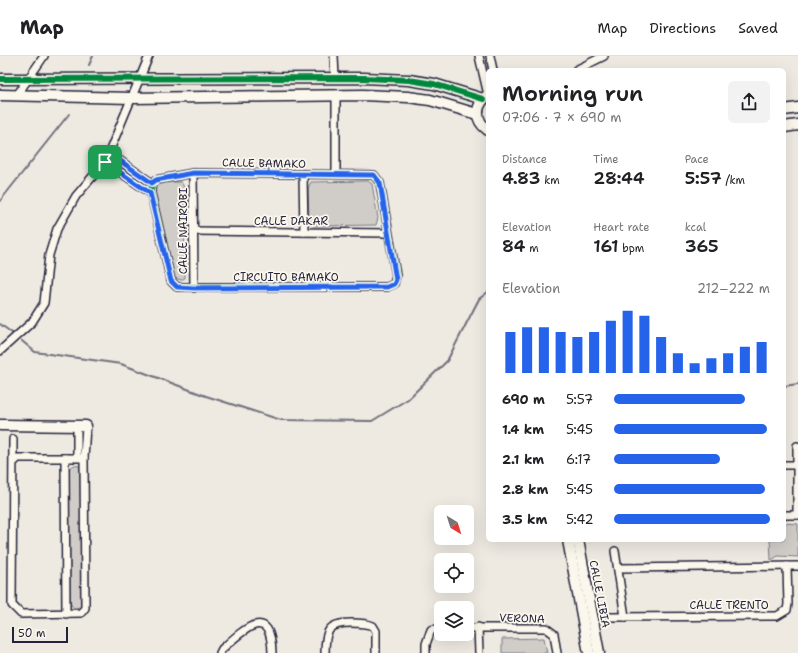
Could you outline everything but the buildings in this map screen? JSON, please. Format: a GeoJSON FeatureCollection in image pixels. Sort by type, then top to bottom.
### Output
{"type":"FeatureCollection","features":[{"type":"Feature","properties":{"kind":"street"},"geometry":{"type":"LineString","coordinates":[[17,95],[44,56]]}},
{"type":"Feature","properties":{"kind":"street"},"geometry":{"type":"LineString","coordinates":[[0,351],[32,322],[44,303],[49,255],[57,229],[76,196],[105,162],[149,56]]}},
{"type":"Feature","properties":{"kind":"street"},"geometry":{"type":"LineString","coordinates":[[334,56],[335,78]]}},
{"type":"Feature","properties":{"kind":"street"},"geometry":{"type":"LineString","coordinates":[[479,56],[486,96],[478,106],[477,114],[482,126],[486,129]]}},
{"type":"Feature","properties":{"kind":"street"},"geometry":{"type":"LineString","coordinates":[[490,56],[493,68]]}},
{"type":"Feature","properties":{"kind":"street"},"geometry":{"type":"LineString","coordinates":[[580,68],[604,56]]}},
{"type":"Feature","properties":{"kind":"street"},"geometry":{"type":"LineString","coordinates":[[0,79],[335,78],[410,80],[486,96]]}},
{"type":"Feature","properties":{"kind":"street"},"geometry":{"type":"LineString","coordinates":[[0,95],[132,98],[336,95],[408,96],[430,100],[477,114]]}},
{"type":"Feature","properties":{"kind":"street"},"geometry":{"type":"LineString","coordinates":[[336,95],[336,174]]}},
{"type":"Feature","properties":{"kind":"street"},"geometry":{"type":"LineString","coordinates":[[786,110],[798,108]]}},
{"type":"Feature","properties":{"kind":"street"},"geometry":{"type":"LineString","coordinates":[[786,127],[798,125]]}},
{"type":"Feature","properties":{"kind":"street"},"geometry":{"type":"LineString","coordinates":[[105,162],[150,193],[152,183],[109,153]]}},
{"type":"Feature","properties":{"kind":"street","name":"CALLE BAMAKO"},"geometry":{"type":"LineString","coordinates":[[152,183],[156,180],[193,173],[336,174],[370,175],[376,177],[380,183],[396,275],[394,284]]}},
{"type":"Feature","properties":{"kind":"street","name":"CALLE NAIROBI"},"geometry":{"type":"LineString","coordinates":[[193,173],[194,288]]}},
{"type":"Feature","properties":{"kind":"street"},"geometry":{"type":"LineString","coordinates":[[303,174],[304,232]]}},
{"type":"Feature","properties":{"kind":"street","name":"CIRCUITO BAMAKO"},"geometry":{"type":"LineString","coordinates":[[150,193],[171,281],[177,287],[387,287],[394,284]]}},
{"type":"Feature","properties":{"kind":"street","name":"CALLE DAKAR"},"geometry":{"type":"LineString","coordinates":[[194,231],[388,233]]}},
{"type":"Feature","properties":{"kind":"street"},"geometry":{"type":"LineString","coordinates":[[0,425],[81,427],[80,458],[85,608],[78,614],[21,614],[17,612],[12,605],[13,439]]}},
{"type":"Feature","properties":{"kind":"street"},"geometry":{"type":"LineString","coordinates":[[786,515],[797,515],[797,446]]}},
{"type":"Feature","properties":{"kind":"street"},"geometry":{"type":"LineString","coordinates":[[14,462],[18,458],[80,458]]}},
{"type":"Feature","properties":{"kind":"street"},"geometry":{"type":"LineString","coordinates":[[65,458],[66,614]]}},
{"type":"Feature","properties":{"kind":"street"},"geometry":{"type":"LineString","coordinates":[[786,465],[797,465]]}},
{"type":"Feature","properties":{"kind":"street","name":"CALLE LIBIA"},"geometry":{"type":"LineString","coordinates":[[568,542],[590,653]]}},
{"type":"Feature","properties":{"kind":"street","name":"CALLE LIBIA"},"geometry":{"type":"LineString","coordinates":[[578,542],[599,653]]}},
{"type":"Feature","properties":{"kind":"street"},"geometry":{"type":"LineString","coordinates":[[615,551],[625,617]]}},
{"type":"Feature","properties":{"kind":"street","name":"CALLE TRENTO"},"geometry":{"type":"LineString","coordinates":[[609,617],[777,616],[787,610],[787,566]]}},
{"type":"Feature","properties":{"kind":"street"},"geometry":{"type":"LineString","coordinates":[[618,568],[798,566]]}},
{"type":"Feature","properties":{"kind":"street"},"geometry":{"type":"LineString","coordinates":[[325,653],[325,638],[332,626],[339,623],[369,624],[373,626],[376,631],[376,653]]}},
{"type":"Feature","properties":{"kind":"street"},"geometry":{"type":"LineString","coordinates":[[220,653],[244,629],[250,626],[262,625],[266,627],[270,635],[272,653]]}},
{"type":"Feature","properties":{"kind":"street","name":"VERONA"},"geometry":{"type":"LineString","coordinates":[[474,628],[546,628],[554,634],[557,653]]}},
{"type":"Feature","properties":{"kind":"street"},"geometry":{"type":"LineString","coordinates":[[478,628],[479,653]]}},
{"type":"Feature","properties":{"kind":"street"},"geometry":{"type":"LineString","coordinates":[[426,653],[428,635],[431,630],[434,629]]}},
{"type":"Feature","properties":{"kind":"shaded area"},"geometry":{"type":"Polygon","coordinates":[[[368,181],[372,184],[378,218],[376,225],[314,226],[310,224],[308,188],[311,182],[368,181]]]}},
{"type":"Feature","properties":{"kind":"shaded area"},"geometry":{"type":"Polygon","coordinates":[[[156,182],[181,182],[184,187],[185,278],[181,280],[175,278],[154,188],[156,182]]]}},
{"type":"Feature","properties":{"kind":"shaded area"},"geometry":{"type":"Polygon","coordinates":[[[74,465],[79,466],[80,469],[82,601],[81,607],[74,608],[71,605],[70,598],[69,469],[74,465]]]}},
{"type":"Feature","properties":{"kind":"shaded area"},"geometry":{"type":"Polygon","coordinates":[[[786,523],[798,524],[798,557],[778,556],[771,560],[770,542],[786,542],[786,523]]]}},
{"type":"Feature","properties":{"kind":"shaded area"},"geometry":{"type":"Polygon","coordinates":[[[544,638],[547,653],[502,653],[502,639],[544,638]]]}},
{"type":"Feature","properties":{"kind":"waterway"},"geometry":{"type":"LineString","coordinates":[[89,65],[93,56]]}},
{"type":"Feature","properties":{"kind":"waterway"},"geometry":{"type":"LineString","coordinates":[[0,201],[69,114]]}},
{"type":"Feature","properties":{"kind":"waterway"},"geometry":{"type":"LineString","coordinates":[[22,341],[35,352],[121,364],[206,396],[281,420],[372,421],[408,399],[447,361],[479,299],[486,294]]}},
{"type":"Feature","properties":{"kind":"waterway"},"geometry":{"type":"LineString","coordinates":[[0,324],[12,333]]}},
{"type":"Feature","properties":{"kind":"waterway"},"geometry":{"type":"LineString","coordinates":[[786,386],[798,384]]}},
{"type":"Feature","properties":{"kind":"cycle path"},"geometry":{"type":"LineString","coordinates":[[0,79],[364,78],[409,80],[434,84],[483,99]]}},
{"type":"Feature","properties":{"kind":"cycle path"},"geometry":{"type":"LineString","coordinates":[[193,173],[374,175],[380,183],[396,275],[394,284],[387,287],[177,287],[171,281],[151,193],[151,187],[156,180],[193,173]]}},
{"type":"Feature","properties":{"kind":"route"},"geometry":{"type":"LineString","coordinates":[[109,153],[152,183],[156,180],[193,173],[374,175],[380,183],[396,280],[394,284],[387,287],[177,287],[171,281],[150,193],[105,162],[109,153]]}}]}
